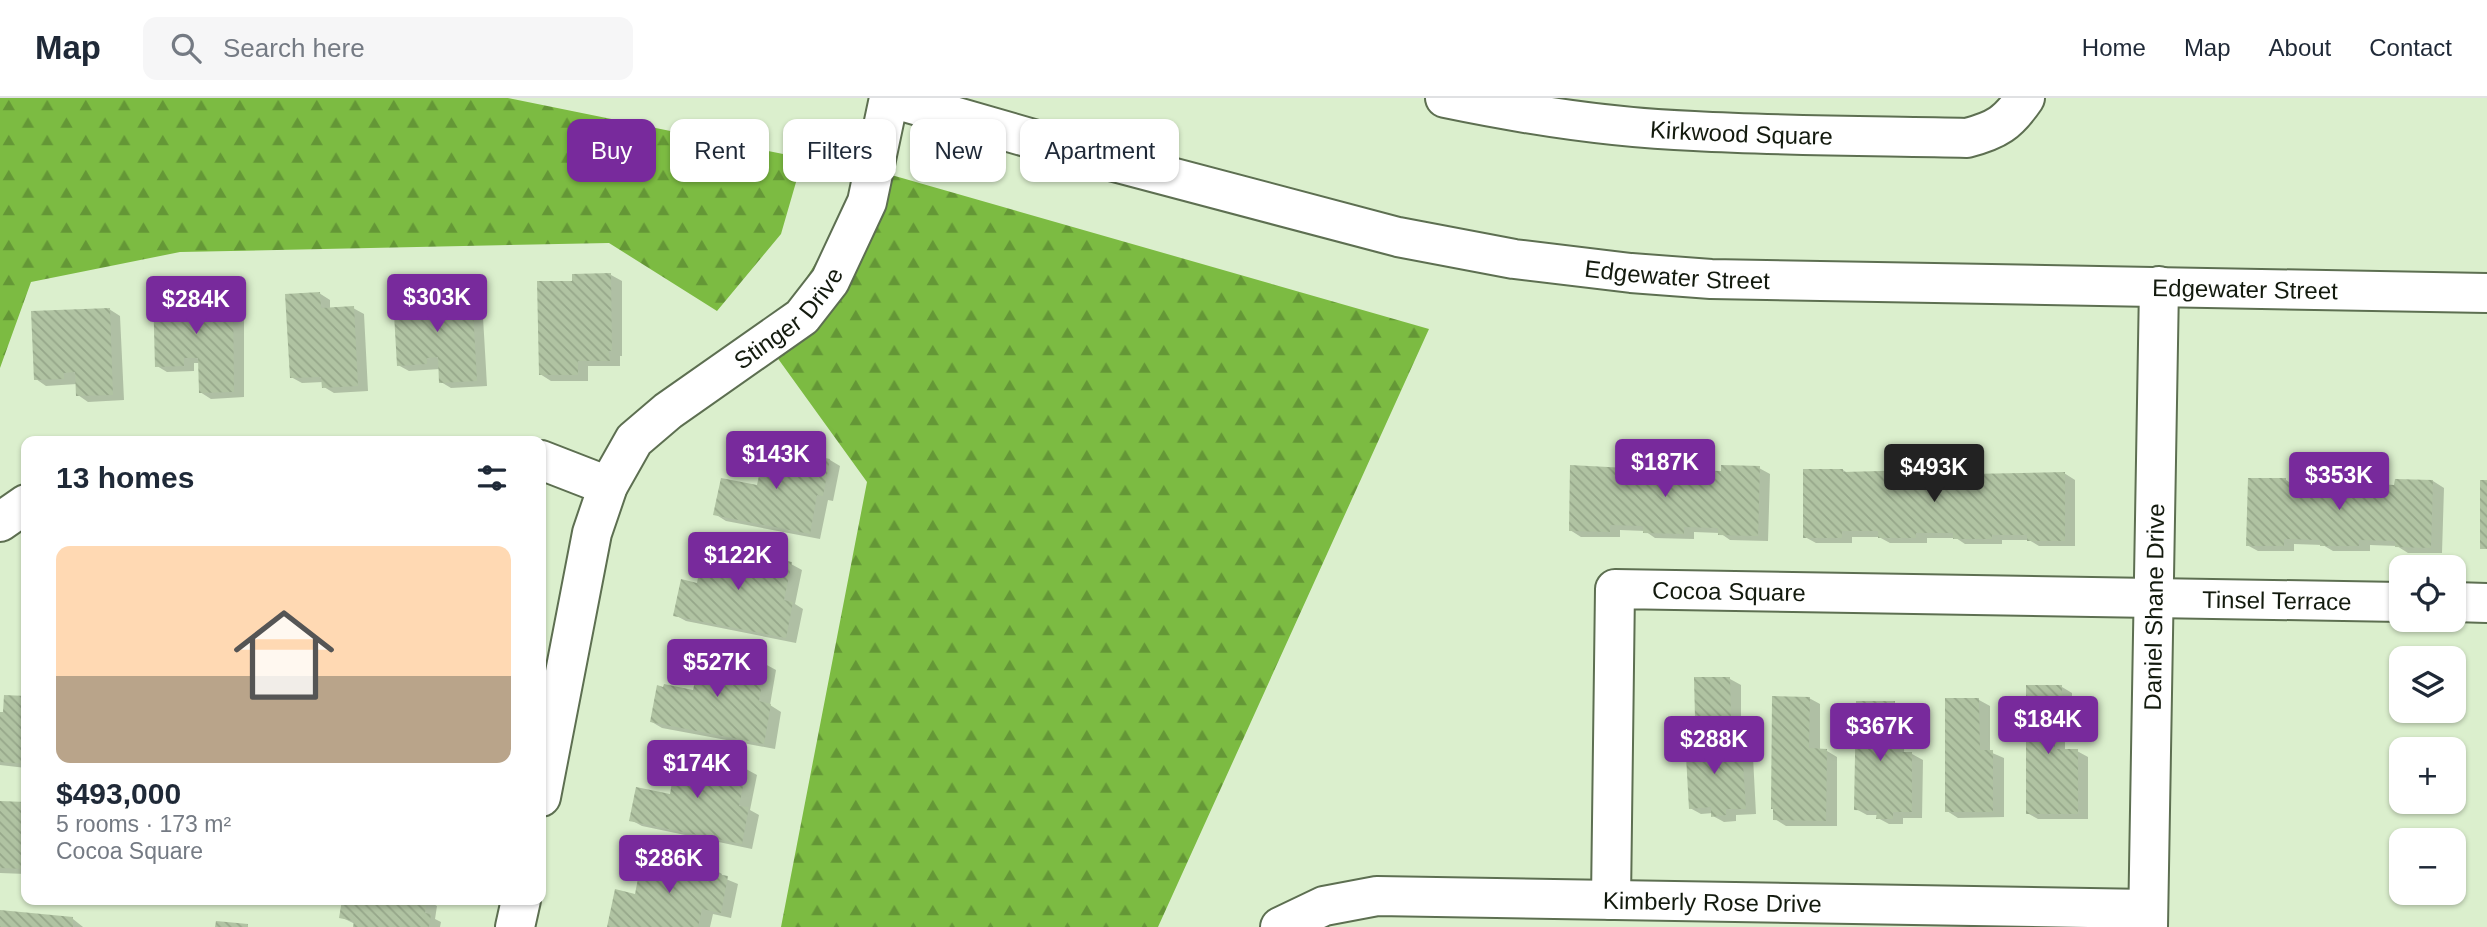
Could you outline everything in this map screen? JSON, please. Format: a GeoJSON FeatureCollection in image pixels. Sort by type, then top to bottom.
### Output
{"type":"FeatureCollection","features":[{"type":"Feature","properties":{"kind":"street","name":"Edgewater Street"},"geometry":{"type":"LineString","coordinates":[[890,98],[1099,158],[1385,233],[1514,259],[1631,273],[1711,279],[2487,293]]}},
{"type":"Feature","properties":{"kind":"street","name":"Stinger Drive"},"geometry":{"type":"LineString","coordinates":[[546,771],[592,533],[608,486],[634,440],[668,411],[802,317],[830,281],[867,202],[890,98]]}},
{"type":"Feature","properties":{"kind":"street","name":"Kirkwood Square"},"geometry":{"type":"LineString","coordinates":[[1445,98],[1516,112],[1632,112],[1693,131],[1967,138],[1990,132],[2011,118],[2025,98]]}},
{"type":"Feature","properties":{"kind":"street","name":"Daniel Shane Drive"},"geometry":{"type":"LineString","coordinates":[[2148,918],[2159,286]]}},
{"type":"Feature","properties":{"kind":"street"},"geometry":{"type":"LineString","coordinates":[[546,462],[608,486]]}},
{"type":"Feature","properties":{"kind":"street"},"geometry":{"type":"LineString","coordinates":[[0,522],[21,507]]}},
{"type":"Feature","properties":{"kind":"street","name":"Cocoa Square"},"geometry":{"type":"LineString","coordinates":[[1611,900],[1615,589],[2154,598]]}},
{"type":"Feature","properties":{"kind":"street","name":"Tinsel Terrace"},"geometry":{"type":"LineString","coordinates":[[2154,598],[2389,602]]}},
{"type":"Feature","properties":{"kind":"street"},"geometry":{"type":"LineString","coordinates":[[2466,602],[2487,603]]}},
{"type":"Feature","properties":{"kind":"street","name":"Kimberly Rose Drive"},"geometry":{"type":"LineString","coordinates":[[1280,927],[1324,906],[1377,896],[1611,900],[2148,918]]}},
{"type":"Feature","properties":{"kind":"street"},"geometry":{"type":"LineString","coordinates":[[516,927],[520,905]]}},
{"type":"Feature","properties":{"kind":"green space"},"geometry":{"type":"Polygon","coordinates":[[[0,98],[508,98],[611,119],[567,119],[567,182],[656,182],[656,128],[670,131],[670,182],[769,182],[769,151],[783,154],[783,182],[796,182],[781,234],[717,311],[609,243],[180,252],[31,282],[0,368],[0,98]]]}},
{"type":"Feature","properties":{"kind":"green space"},"geometry":{"type":"Polygon","coordinates":[[[896,176],[1429,329],[1158,927],[781,927],[867,482],[766,342],[866,182],[896,182],[896,176]]]}},
{"type":"Feature","properties":{"kind":"building"},"geometry":{"type":"Polygon","coordinates":[[[611,273],[610,361],[578,361],[578,375],[539,375],[537,281],[572,281],[572,274],[611,273]]]}},
{"type":"Feature","properties":{"kind":"building"},"geometry":{"type":"Polygon","coordinates":[[[190,290],[190,295],[233,294],[234,392],[199,393],[198,358],[184,358],[184,366],[155,367],[153,291],[190,290]]]}},
{"type":"Feature","properties":{"kind":"building"},"geometry":{"type":"Polygon","coordinates":[[[320,292],[321,308],[354,306],[358,386],[322,388],[321,377],[290,378],[285,294],[320,292]]]}},
{"type":"Feature","properties":{"kind":"building"},"geometry":{"type":"Polygon","coordinates":[[[472,292],[477,381],[439,383],[438,357],[427,358],[427,364],[397,366],[393,296],[472,292]]]}},
{"type":"Feature","properties":{"kind":"building"},"geometry":{"type":"Polygon","coordinates":[[[110,308],[113,395],[76,396],[75,372],[64,373],[64,379],[34,380],[31,311],[110,308]]]}},
{"type":"Feature","properties":{"kind":"building"},"geometry":{"type":"Polygon","coordinates":[[[757,444],[830,459],[823,496],[817,495],[810,534],[713,515],[721,478],[757,485],[760,471],[752,470],[757,444]]]}},
{"type":"Feature","properties":{"kind":"building"},"geometry":{"type":"Polygon","coordinates":[[[1570,465],[1646,469],[1646,466],[1686,467],[1686,470],[1721,471],[1721,465],[1760,466],[1758,536],[1718,535],[1718,528],[1684,527],[1684,534],[1643,533],[1643,526],[1610,525],[1610,532],[1569,531],[1570,465]]]}},
{"type":"Feature","properties":{"kind":"building"},"geometry":{"type":"Polygon","coordinates":[[[1803,469],[1843,469],[1843,472],[1918,470],[1918,475],[2065,472],[2065,541],[2027,541],[2027,535],[1992,535],[1992,539],[1953,539],[1953,533],[1916,533],[1916,538],[1878,538],[1878,531],[1842,531],[1842,538],[1803,538],[1803,469]]]}},
{"type":"Feature","properties":{"kind":"building"},"geometry":{"type":"Polygon","coordinates":[[[2248,478],[2286,478],[2286,482],[2321,483],[2321,478],[2394,485],[2395,479],[2433,480],[2431,548],[2395,547],[2395,541],[2359,540],[2359,546],[2320,546],[2320,540],[2284,539],[2284,546],[2246,546],[2248,478]]]}},
{"type":"Feature","properties":{"kind":"building"},"geometry":{"type":"Polygon","coordinates":[[[2480,480],[2487,480],[2487,549],[2480,549],[2480,480]]]}},
{"type":"Feature","properties":{"kind":"building"},"geometry":{"type":"Polygon","coordinates":[[[704,544],[792,562],[784,600],[793,602],[786,638],[673,616],[681,579],[697,583],[704,544]]]}},
{"type":"Feature","properties":{"kind":"building"},"geometry":{"type":"Polygon","coordinates":[[[694,649],[766,663],[759,701],[771,704],[764,744],[650,722],[657,685],[693,690],[696,677],[689,676],[694,649]]]}},
{"type":"Feature","properties":{"kind":"building"},"geometry":{"type":"Polygon","coordinates":[[[1694,677],[1730,677],[1731,718],[1695,718],[1694,677]]]}},
{"type":"Feature","properties":{"kind":"building"},"geometry":{"type":"Polygon","coordinates":[[[2026,685],[2062,685],[2062,725],[2055,725],[2055,749],[2078,749],[2078,814],[2026,814],[2026,685]]]}},
{"type":"Feature","properties":{"kind":"building"},"geometry":{"type":"Polygon","coordinates":[[[4,695],[21,696],[21,764],[0,762],[0,712],[3,712],[4,695]]]}},
{"type":"Feature","properties":{"kind":"building"},"geometry":{"type":"Polygon","coordinates":[[[1772,696],[1810,697],[1809,748],[1827,749],[1826,821],[1773,820],[1772,696]]]}},
{"type":"Feature","properties":{"kind":"building"},"geometry":{"type":"Polygon","coordinates":[[[1945,698],[1979,698],[1980,750],[1993,750],[1993,812],[1945,812],[1945,698]]]}},
{"type":"Feature","properties":{"kind":"building"},"geometry":{"type":"Polygon","coordinates":[[[1856,701],[1895,701],[1894,752],[1912,752],[1912,812],[1893,812],[1893,819],[1876,819],[1877,811],[1854,810],[1856,701]]]}},
{"type":"Feature","properties":{"kind":"building"},"geometry":{"type":"Polygon","coordinates":[[[1717,737],[1717,750],[1742,749],[1746,809],[1726,809],[1726,815],[1711,817],[1711,807],[1689,809],[1685,738],[1717,737]]]}},
{"type":"Feature","properties":{"kind":"building"},"geometry":{"type":"Polygon","coordinates":[[[672,753],[747,767],[739,806],[749,807],[742,844],[629,821],[636,787],[670,794],[672,782],[667,780],[672,753]]]}},
{"type":"Feature","properties":{"kind":"building"},"geometry":{"type":"Polygon","coordinates":[[[0,801],[21,802],[21,869],[0,868],[0,801]]]}},
{"type":"Feature","properties":{"kind":"building"},"geometry":{"type":"Polygon","coordinates":[[[643,853],[712,867],[711,873],[728,876],[721,913],[702,909],[698,927],[607,927],[615,889],[635,894],[643,853]]]}},
{"type":"Feature","properties":{"kind":"building"},"geometry":{"type":"Polygon","coordinates":[[[341,905],[426,905],[425,913],[431,914],[429,927],[353,927],[354,921],[339,918],[341,905]]]}},
{"type":"Feature","properties":{"kind":"building"},"geometry":{"type":"Polygon","coordinates":[[[0,910],[73,917],[73,927],[0,927],[0,910]]]}},
{"type":"Feature","properties":{"kind":"building"},"geometry":{"type":"Polygon","coordinates":[[[216,921],[248,924],[248,927],[215,927],[216,921]]]}}]}
